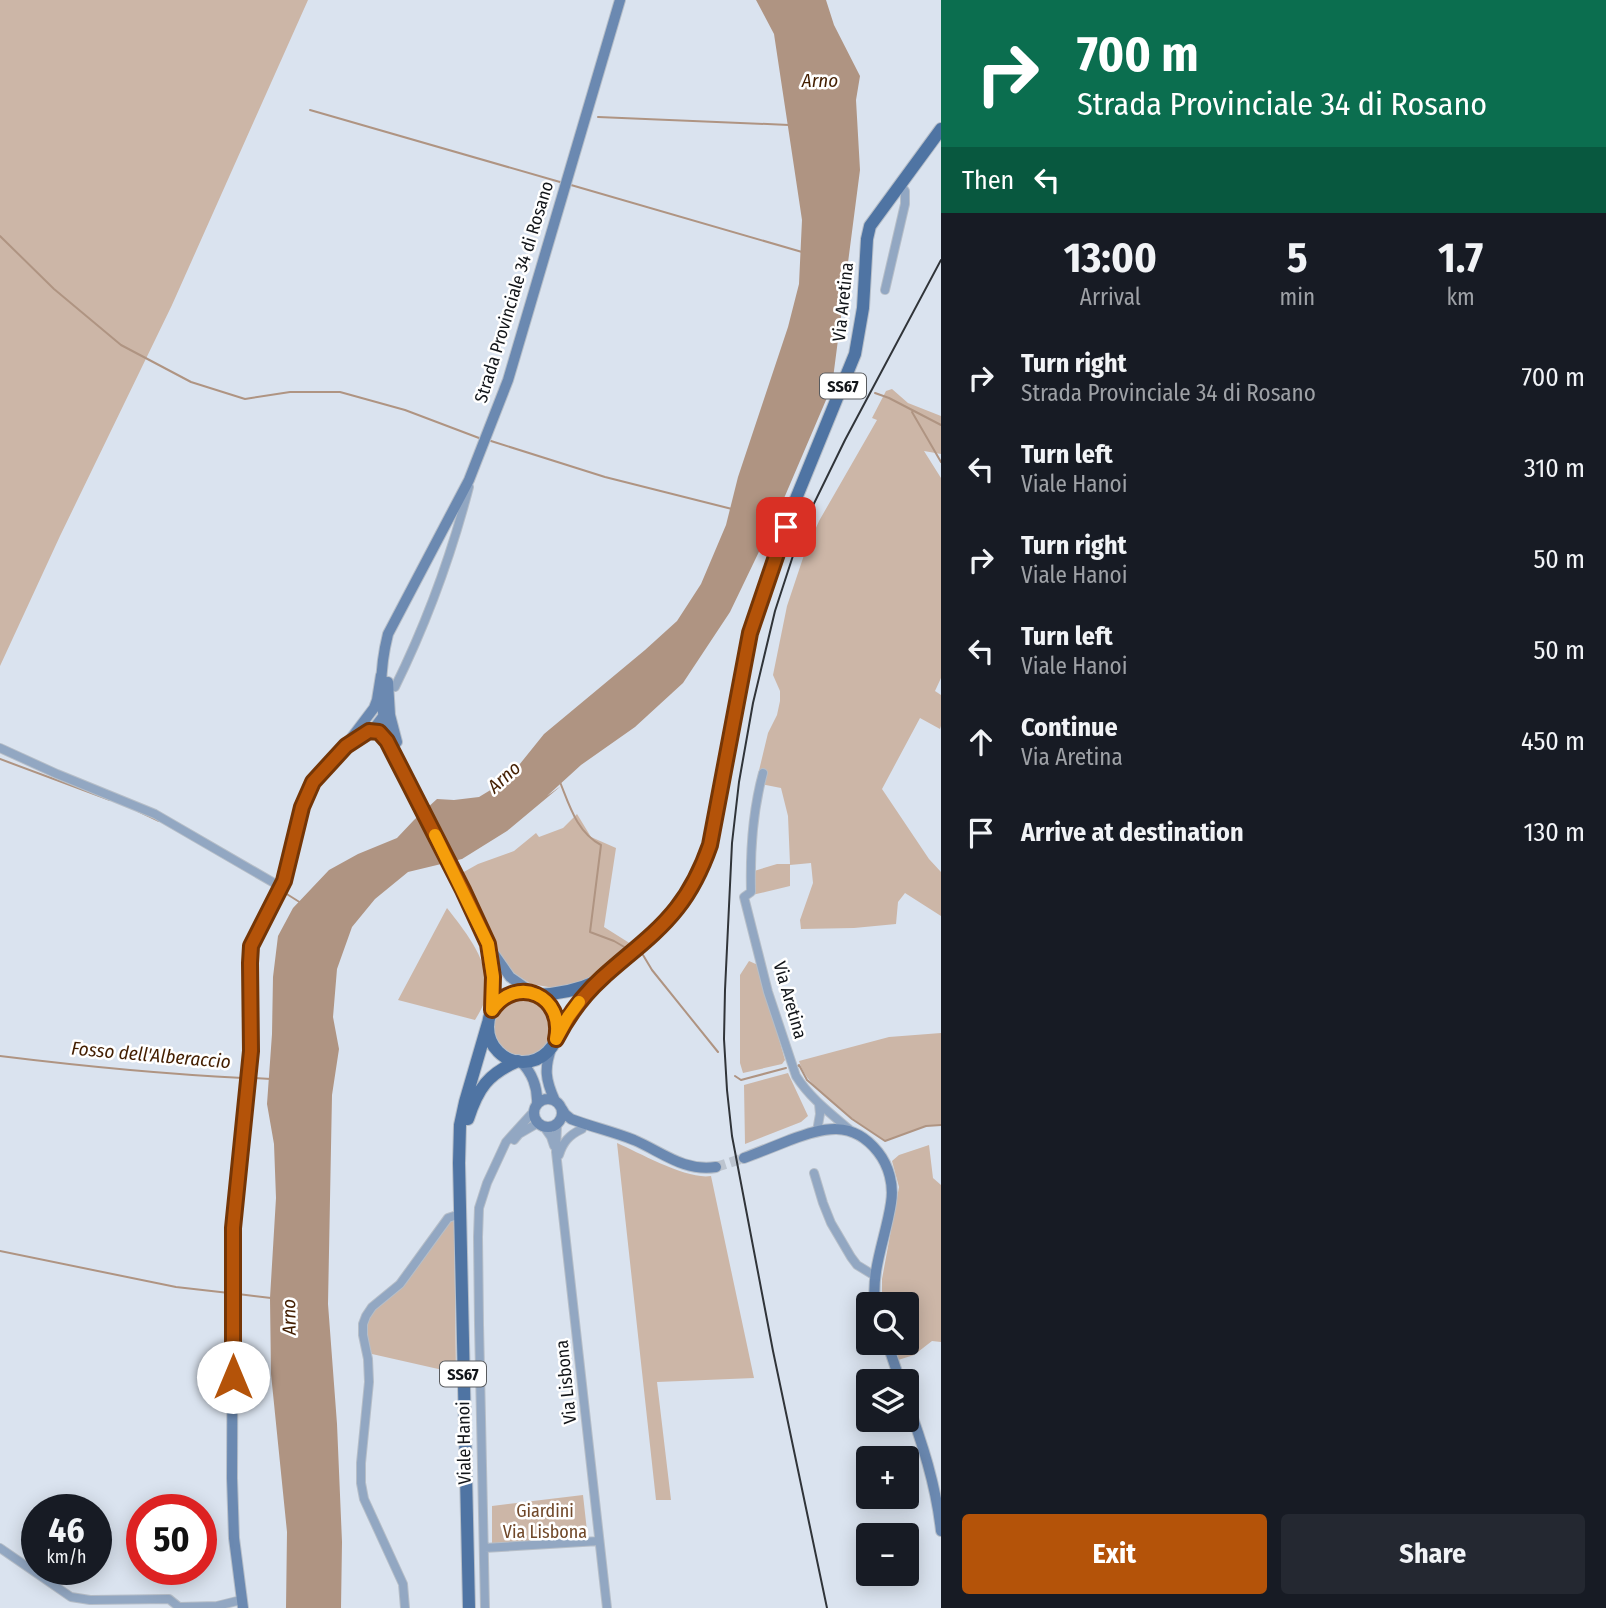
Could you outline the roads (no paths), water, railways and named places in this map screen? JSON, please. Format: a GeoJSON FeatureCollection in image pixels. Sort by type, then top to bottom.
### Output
{"type":"FeatureCollection","features":[{"type":"Feature","properties":{"kind":"main road","name":"Strada Provinciale 34 di Rosano"},"geometry":{"type":"LineString","coordinates":[[535,994],[510,976],[488,944],[395,757],[383,717],[382,675],[388,634],[469,480],[508,380],[620,0]]}},
{"type":"Feature","properties":{"kind":"main road","name":"Via Aretina"},"geometry":{"type":"LineString","coordinates":[[601,978],[656,931],[676,910],[703,866],[710,845],[750,633],[793,506],[855,354],[863,308],[870,226],[941,130]]}},
{"type":"Feature","properties":{"kind":"main road","name":"Strada Provinciale 34 di Rosano"},"geometry":{"type":"LineString","coordinates":[[395,622],[390,649],[394,732],[409,783]]}},
{"type":"Feature","properties":{"kind":"main road"},"geometry":{"type":"LineString","coordinates":[[366,727],[377,700],[382,675]]}},
{"type":"Feature","properties":{"kind":"main road"},"geometry":{"type":"LineString","coordinates":[[383,717],[392,691]]}},
{"type":"Feature","properties":{"kind":"main road"},"geometry":{"type":"LineString","coordinates":[[242,1604],[234,1538],[232,1478],[233,1228],[251,1051],[251,946],[281,887],[302,807],[313,782],[366,727],[373,716],[383,717],[394,732]]}},
{"type":"Feature","properties":{"kind":"main road"},"geometry":{"type":"LineString","coordinates":[[366,727],[379,732],[395,757]]}},
{"type":"Feature","properties":{"kind":"main road","name":"Strada Provinciale 34 di Rosano"},"geometry":{"type":"LineString","coordinates":[[488,944],[493,977],[490,1017]]}},
{"type":"Feature","properties":{"kind":"main road","name":"SS67"},"geometry":{"type":"LineString","coordinates":[[535,994],[561,993],[601,978]]}},
{"type":"Feature","properties":{"kind":"main road","name":"SS67"},"geometry":{"type":"LineString","coordinates":[[554,1042],[568,1017],[601,978]]}},
{"type":"Feature","properties":{"kind":"main road"},"geometry":{"type":"LineString","coordinates":[[554,1042],[546,1053],[530,1061],[508,1058],[493,1044],[489,1034],[490,1017],[498,1003],[514,993],[535,994],[546,1000],[557,1018],[558,1029],[554,1042],[547,1060],[546,1075],[549,1089],[565,1114],[571,1119],[636,1141],[685,1165],[716,1167]]}},
{"type":"Feature","properties":{"kind":"main road","name":"SS67"},"geometry":{"type":"LineString","coordinates":[[469,1608],[460,1125],[490,1017]]}},
{"type":"Feature","properties":{"kind":"main road"},"geometry":{"type":"LineString","coordinates":[[519,1061],[526,1067],[536,1087],[535,1120],[541,1125]]}},
{"type":"Feature","properties":{"kind":"main road","name":"SS67"},"geometry":{"type":"LineString","coordinates":[[460,1140],[470,1112],[488,1080],[503,1068],[519,1061]]}},
{"type":"Feature","properties":{"kind":"main road"},"geometry":{"type":"LineString","coordinates":[[536,1108],[545,1099],[558,1105],[562,1117],[557,1125],[601,1130]]}},
{"type":"Feature","properties":{"kind":"main road","name":"Viale Hanoi"},"geometry":{"type":"LineString","coordinates":[[541,1125],[548,1128],[557,1125]]}},
{"type":"Feature","properties":{"kind":"main road","name":"Via Aretina"},"geometry":{"type":"LineString","coordinates":[[744,1158],[830,1128],[852,1132],[868,1142],[887,1168],[891,1185],[891,1203],[875,1276],[875,1292]]}},
{"type":"Feature","properties":{"kind":"main road"},"geometry":{"type":"LineString","coordinates":[[917,1432],[930,1471],[941,1531]]}},
{"type":"Feature","properties":{"kind":"street"},"geometry":{"type":"LineString","coordinates":[[885,290],[905,204],[905,191],[900,184]]}},
{"type":"Feature","properties":{"kind":"street"},"geometry":{"type":"LineString","coordinates":[[392,691],[414,648],[441,580],[476,463]]}},
{"type":"Feature","properties":{"kind":"street"},"geometry":{"type":"LineString","coordinates":[[0,748],[155,814],[281,887]]}},
{"type":"Feature","properties":{"kind":"street","name":"Via Aretina"},"geometry":{"type":"LineString","coordinates":[[763,773],[751,836],[751,892],[744,897],[768,992],[790,1063],[804,1088],[852,1132]]}},
{"type":"Feature","properties":{"kind":"street"},"geometry":{"type":"LineString","coordinates":[[817,1131],[819,1104]]}},
{"type":"Feature","properties":{"kind":"street","name":"Viale Hanoi"},"geometry":{"type":"LineString","coordinates":[[485,1608],[479,1208],[486,1183],[500,1155],[511,1136],[536,1108]]}},
{"type":"Feature","properties":{"kind":"street"},"geometry":{"type":"LineString","coordinates":[[830,1113],[830,1128]]}},
{"type":"Feature","properties":{"kind":"street","name":"Viale Hanoi"},"geometry":{"type":"LineString","coordinates":[[500,1155],[519,1134],[541,1125]]}},
{"type":"Feature","properties":{"kind":"street","name":"Via Lisbona"},"geometry":{"type":"LineString","coordinates":[[541,1125],[551,1136],[557,1157]]}},
{"type":"Feature","properties":{"kind":"street","name":"Via Lisbona"},"geometry":{"type":"LineString","coordinates":[[557,1125],[557,1157],[607,1608]]}},
{"type":"Feature","properties":{"kind":"street"},"geometry":{"type":"LineString","coordinates":[[557,1157],[565,1140],[582,1129]]}},
{"type":"Feature","properties":{"kind":"street"},"geometry":{"type":"LineString","coordinates":[[814,1173],[827,1213],[850,1257],[857,1265],[875,1276]]}},
{"type":"Feature","properties":{"kind":"street"},"geometry":{"type":"LineString","coordinates":[[405,1608],[403,1584],[365,1499],[361,1483],[360,1463],[369,1382],[363,1324],[372,1307],[400,1284],[413,1268],[448,1218],[460,1214]]}},
{"type":"Feature","properties":{"kind":"street"},"geometry":{"type":"LineString","coordinates":[[484,1548],[599,1541]]}},
{"type":"Feature","properties":{"kind":"street"},"geometry":{"type":"LineString","coordinates":[[0,1548],[71,1597],[90,1600],[169,1600],[179,1607],[242,1604]]}},
{"type":"Feature","properties":{"kind":"water","name":"Arno"},"geometry":{"type":"Polygon","coordinates":[[[756,0],[826,0],[834,25],[860,76],[856,100],[860,170],[832,386],[779,510],[730,612],[683,683],[635,727],[581,765],[547,796],[561,786],[507,831],[462,859],[408,872],[375,899],[352,927],[337,969],[333,1017],[339,1049],[332,1095],[328,1304],[337,1424],[342,1542],[341,1608],[286,1608],[287,1532],[271,1374],[270,1298],[276,1198],[274,1144],[267,1104],[273,977],[278,936],[293,908],[329,870],[358,854],[397,838],[437,799],[479,797],[507,780],[544,734],[677,621],[701,584],[726,525],[738,477],[788,327],[799,284],[802,220],[774,34],[756,0]]]}},
{"type":"Feature","properties":{"kind":"waterway"},"geometry":{"type":"LineString","coordinates":[[310,110],[560,182]]}},
{"type":"Feature","properties":{"kind":"waterway"},"geometry":{"type":"LineString","coordinates":[[598,117],[789,125]]}},
{"type":"Feature","properties":{"kind":"waterway"},"geometry":{"type":"LineString","coordinates":[[571,185],[802,252]]}},
{"type":"Feature","properties":{"kind":"waterway"},"geometry":{"type":"LineString","coordinates":[[0,236],[54,289],[121,345],[191,382],[245,399],[290,392],[340,392],[405,410],[479,438]]}},
{"type":"Feature","properties":{"kind":"waterway"},"geometry":{"type":"LineString","coordinates":[[850,384],[866,390]]}},
{"type":"Feature","properties":{"kind":"waterway"},"geometry":{"type":"LineString","coordinates":[[875,393],[941,425]]}},
{"type":"Feature","properties":{"kind":"waterway"},"geometry":{"type":"LineString","coordinates":[[912,412],[941,462]]}},
{"type":"Feature","properties":{"kind":"waterway"},"geometry":{"type":"LineString","coordinates":[[491,441],[605,477],[732,509]]}},
{"type":"Feature","properties":{"kind":"waterway"},"geometry":{"type":"LineString","coordinates":[[0,759],[110,800]]}},
{"type":"Feature","properties":{"kind":"waterway"},"geometry":{"type":"LineString","coordinates":[[560,782],[580,826],[601,845],[590,932],[626,948]]}},
{"type":"Feature","properties":{"kind":"waterway"},"geometry":{"type":"LineString","coordinates":[[138,811],[159,821]]}},
{"type":"Feature","properties":{"kind":"waterway"},"geometry":{"type":"LineString","coordinates":[[282,891],[301,903]]}},
{"type":"Feature","properties":{"kind":"waterway"},"geometry":{"type":"LineString","coordinates":[[643,955],[718,1052]]}},
{"type":"Feature","properties":{"kind":"waterway","name":"Fosso dell'Alberaccio"},"geometry":{"type":"LineString","coordinates":[[0,1056],[243,1078]]}},
{"type":"Feature","properties":{"kind":"waterway"},"geometry":{"type":"LineString","coordinates":[[798,1066],[807,1080],[852,1119],[885,1141],[926,1126],[941,1125]]}},
{"type":"Feature","properties":{"kind":"waterway"},"geometry":{"type":"LineString","coordinates":[[735,1076],[741,1080],[786,1068]]}},
{"type":"Feature","properties":{"kind":"waterway","name":"Fosso dell'Alberaccio"},"geometry":{"type":"LineString","coordinates":[[252,1078],[271,1079]]}},
{"type":"Feature","properties":{"kind":"waterway"},"geometry":{"type":"LineString","coordinates":[[0,1251],[176,1287],[229,1293]]}},
{"type":"Feature","properties":{"kind":"waterway"},"geometry":{"type":"LineString","coordinates":[[238,1294],[271,1298]]}},
{"type":"Feature","properties":{"kind":"tunnel"},"geometry":{"type":"LineString","coordinates":[[716,1167],[744,1158]]}},
{"type":"Feature","properties":{"kind":"railway"},"geometry":{"type":"LineString","coordinates":[[827,1608],[773,1351],[732,1136],[724,1039],[732,843],[739,782],[753,703],[775,611],[802,528],[845,440],[941,260]]}},
{"type":"Feature","properties":{"kind":"park label","name":"Giardini Via Lisbona"},"geometry":{"type":"Point","coordinates":[545,1521]}}]}
